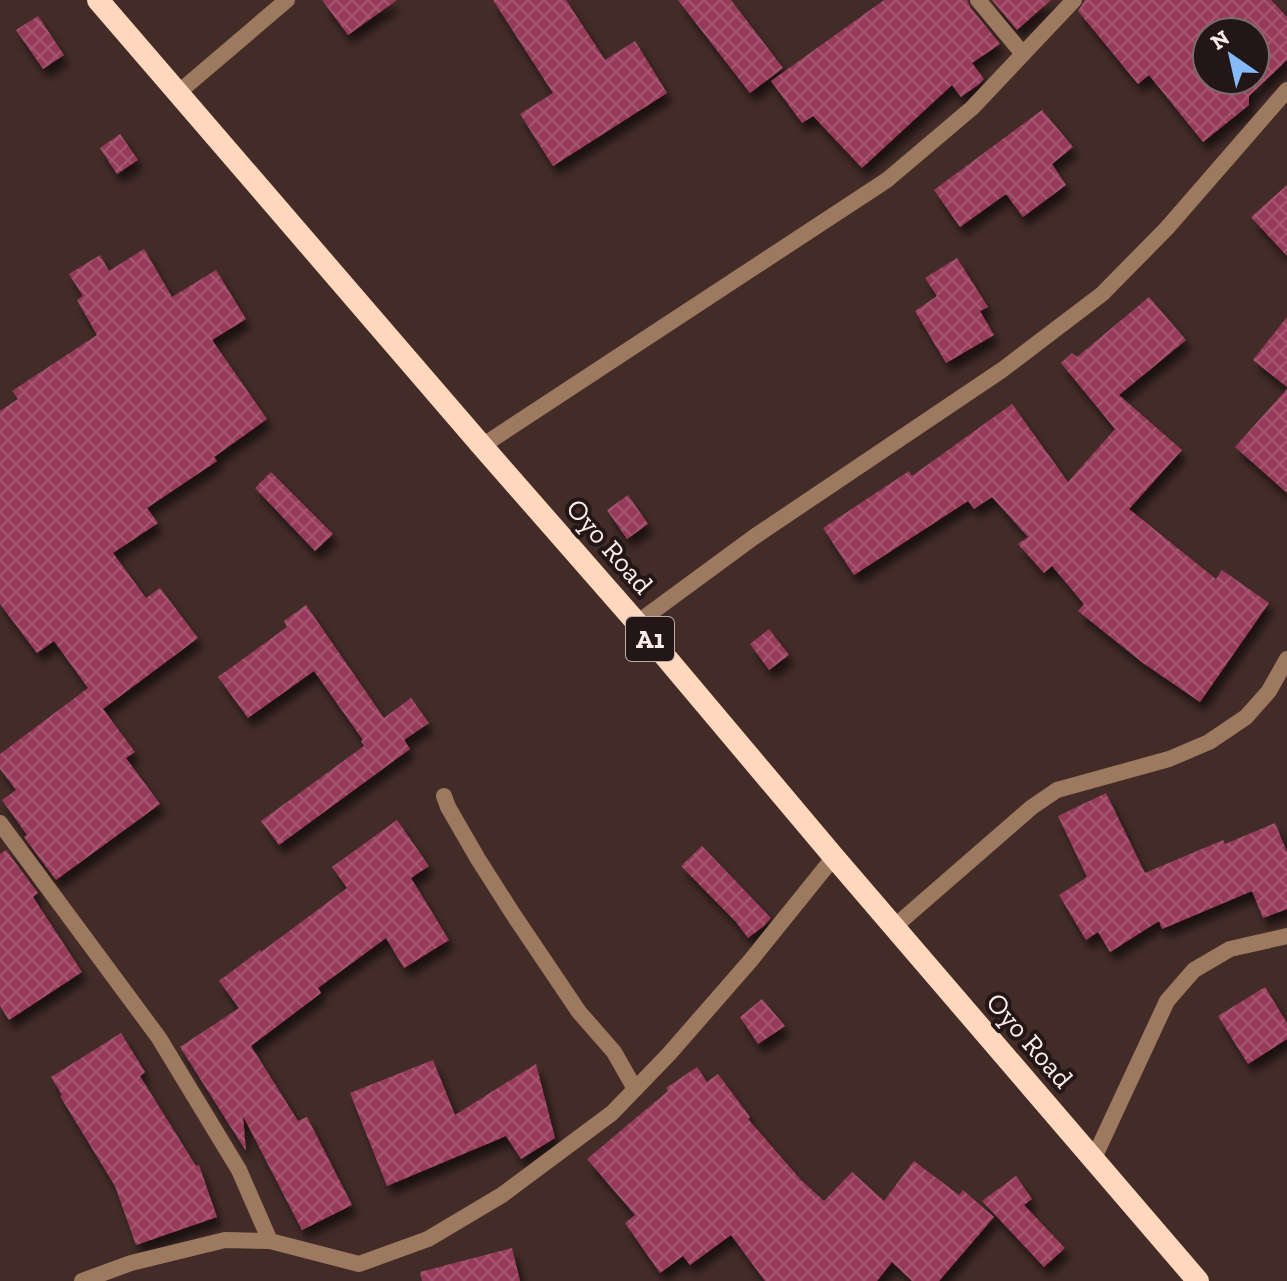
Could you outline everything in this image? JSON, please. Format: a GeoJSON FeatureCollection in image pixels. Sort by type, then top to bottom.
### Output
{"type":"FeatureCollection","features":[{"type":"Feature","properties":{"kind":"highway","name":"Oyo Road"},"geometry":{"type":"LineString","coordinates":[[98,0],[637,623],[1198,1281]]}},
{"type":"Feature","properties":{"kind":"street"},"geometry":{"type":"LineString","coordinates":[[179,92],[287,0]]}},
{"type":"Feature","properties":{"kind":"street"},"geometry":{"type":"LineString","coordinates":[[978,0],[1023,54]]}},
{"type":"Feature","properties":{"kind":"street"},"geometry":{"type":"LineString","coordinates":[[482,446],[887,180],[972,108],[1074,0]]}},
{"type":"Feature","properties":{"kind":"street"},"geometry":{"type":"LineString","coordinates":[[637,623],[754,537],[1002,370],[1102,294],[1167,228],[1287,90]]}},
{"type":"Feature","properties":{"kind":"street"},"geometry":{"type":"LineString","coordinates":[[894,927],[1032,807],[1057,790],[1169,759],[1209,742],[1246,717],[1269,691],[1287,659]]}},
{"type":"Feature","properties":{"kind":"street"},"geometry":{"type":"LineString","coordinates":[[444,796],[478,859],[513,914],[579,1012],[614,1052],[635,1089]]}},
{"type":"Feature","properties":{"kind":"street"},"geometry":{"type":"LineString","coordinates":[[0,823],[159,1038],[239,1170],[270,1241]]}},
{"type":"Feature","properties":{"kind":"street"},"geometry":{"type":"LineString","coordinates":[[82,1281],[131,1263],[225,1240],[270,1241],[359,1264],[428,1239],[502,1195],[612,1113],[669,1054],[751,960],[834,857]]}},
{"type":"Feature","properties":{"kind":"street"},"geometry":{"type":"LineString","coordinates":[[1093,1160],[1167,1001],[1194,970],[1230,949],[1287,936]]}},
{"type":"Feature","properties":{"kind":"street"},"geometry":{"type":"LineString","coordinates":[[359,1264],[360,1281]]}},
{"type":"Feature","properties":{"kind":"building"},"geometry":{"type":"Polygon","coordinates":[[[322,0],[397,0],[348,35],[322,0]]]}},
{"type":"Feature","properties":{"kind":"building"},"geometry":{"type":"Polygon","coordinates":[[[493,0],[566,0],[605,60],[635,41],[667,93],[553,166],[520,114],[553,93],[493,0]]]}},
{"type":"Feature","properties":{"kind":"building"},"geometry":{"type":"Polygon","coordinates":[[[678,0],[731,0],[783,68],[750,93],[678,0]]]}},
{"type":"Feature","properties":{"kind":"building"},"geometry":{"type":"Polygon","coordinates":[[[884,0],[967,0],[1000,44],[972,63],[984,79],[978,85],[961,97],[952,85],[862,168],[813,116],[802,123],[771,81],[884,0]]]}},
{"type":"Feature","properties":{"kind":"building"},"geometry":{"type":"Polygon","coordinates":[[[992,0],[1051,0],[1017,30],[992,0]]]}},
{"type":"Feature","properties":{"kind":"building"},"geometry":{"type":"Polygon","coordinates":[[[1085,0],[1271,0],[1287,17],[1287,60],[1271,75],[1271,16],[1191,16],[1191,96],[1249,96],[1249,105],[1203,142],[1149,75],[1138,84],[1078,11],[1085,0]]]}},
{"type":"Feature","properties":{"kind":"building"},"geometry":{"type":"Polygon","coordinates":[[[38,16],[64,55],[43,69],[16,30],[38,16]]]}},
{"type":"Feature","properties":{"kind":"building"},"geometry":{"type":"Polygon","coordinates":[[[1042,110],[1073,147],[1052,164],[1066,185],[1023,217],[1006,194],[960,227],[934,190],[1042,110]]]}},
{"type":"Feature","properties":{"kind":"building"},"geometry":{"type":"Polygon","coordinates":[[[120,134],[138,160],[117,174],[100,148],[120,134]]]}},
{"type":"Feature","properties":{"kind":"building"},"geometry":{"type":"Polygon","coordinates":[[[1287,185],[1287,256],[1251,217],[1287,185]]]}},
{"type":"Feature","properties":{"kind":"building"},"geometry":{"type":"Polygon","coordinates":[[[144,249],[172,297],[216,270],[246,319],[212,340],[267,419],[214,457],[217,461],[147,508],[158,523],[113,553],[146,598],[160,588],[198,638],[103,709],[135,752],[126,758],[160,804],[56,880],[24,837],[27,835],[2,800],[16,790],[0,769],[0,754],[88,688],[54,641],[37,653],[0,604],[0,411],[18,399],[12,391],[97,335],[77,300],[83,296],[69,274],[100,255],[109,271],[144,249]]]}},
{"type":"Feature","properties":{"kind":"building"},"geometry":{"type":"Polygon","coordinates":[[[957,258],[988,307],[980,311],[994,335],[946,363],[915,311],[937,296],[925,278],[957,258]]]}},
{"type":"Feature","properties":{"kind":"building"},"geometry":{"type":"Polygon","coordinates":[[[1149,297],[1186,340],[1119,395],[1182,450],[1129,509],[1216,579],[1222,570],[1269,603],[1200,702],[1143,663],[1078,611],[1084,604],[1052,566],[1044,573],[1018,544],[1028,537],[992,497],[974,509],[968,501],[854,575],[823,528],[909,471],[912,476],[1012,404],[1068,482],[1115,429],[1061,363],[1072,353],[1077,357],[1149,297]]]}},
{"type":"Feature","properties":{"kind":"building"},"geometry":{"type":"Polygon","coordinates":[[[1287,317],[1287,387],[1253,360],[1287,317]]]}},
{"type":"Feature","properties":{"kind":"building"},"geometry":{"type":"Polygon","coordinates":[[[1287,389],[1287,493],[1235,447],[1287,389]]]}},
{"type":"Feature","properties":{"kind":"building"},"geometry":{"type":"Polygon","coordinates":[[[271,472],[333,534],[315,551],[255,488],[271,472]]]}},
{"type":"Feature","properties":{"kind":"building"},"geometry":{"type":"Polygon","coordinates":[[[628,495],[648,524],[627,539],[607,510],[628,495]]]}},
{"type":"Feature","properties":{"kind":"building"},"geometry":{"type":"Polygon","coordinates":[[[306,605],[384,718],[411,698],[429,723],[404,740],[410,749],[279,845],[261,821],[364,746],[363,740],[314,671],[248,718],[218,677],[287,627],[284,621],[306,605]]]}},
{"type":"Feature","properties":{"kind":"building"},"geometry":{"type":"Polygon","coordinates":[[[769,629],[789,655],[769,670],[750,644],[769,629]]]}},
{"type":"Feature","properties":{"kind":"building"},"geometry":{"type":"Polygon","coordinates":[[[1106,793],[1145,873],[1223,840],[1225,844],[1275,823],[1287,852],[1287,909],[1263,918],[1252,891],[1162,929],[1159,921],[1110,952],[1098,932],[1086,940],[1059,895],[1087,877],[1058,816],[1106,793]]]}},
{"type":"Feature","properties":{"kind":"building"},"geometry":{"type":"Polygon","coordinates":[[[397,820],[429,866],[411,878],[449,940],[404,968],[386,938],[318,988],[321,993],[251,1046],[298,1121],[307,1117],[352,1205],[302,1230],[243,1116],[246,1151],[180,1047],[239,1008],[219,981],[347,888],[332,867],[397,820]]]}},
{"type":"Feature","properties":{"kind":"building"},"geometry":{"type":"Polygon","coordinates":[[[702,846],[771,918],[748,938],[681,866],[702,846]]]}},
{"type":"Feature","properties":{"kind":"building"},"geometry":{"type":"Polygon","coordinates":[[[6,850],[38,893],[33,897],[82,972],[9,1020],[0,1006],[0,854],[6,850]]]}},
{"type":"Feature","properties":{"kind":"building"},"geometry":{"type":"Polygon","coordinates":[[[1265,987],[1287,1023],[1287,1039],[1248,1064],[1218,1016],[1265,987]]]}},
{"type":"Feature","properties":{"kind":"building"},"geometry":{"type":"Polygon","coordinates":[[[762,999],[785,1026],[758,1044],[740,1017],[762,999]]]}},
{"type":"Feature","properties":{"kind":"building"},"geometry":{"type":"Polygon","coordinates":[[[121,1033],[145,1072],[140,1076],[196,1166],[199,1165],[217,1217],[136,1245],[115,1186],[51,1077],[121,1033]]]}},
{"type":"Feature","properties":{"kind":"building"},"geometry":{"type":"Polygon","coordinates":[[[433,1060],[455,1115],[536,1064],[555,1138],[521,1159],[506,1136],[387,1186],[350,1093],[433,1060]]]}},
{"type":"Feature","properties":{"kind":"building"},"geometry":{"type":"Polygon","coordinates":[[[697,1067],[707,1082],[718,1074],[750,1117],[748,1119],[801,1180],[824,1201],[852,1172],[884,1201],[914,1161],[959,1195],[963,1190],[994,1217],[939,1281],[912,1281],[892,1262],[877,1281],[765,1281],[731,1235],[690,1265],[683,1256],[660,1273],[625,1223],[635,1215],[587,1159],[668,1091],[666,1088],[697,1067]]]}},
{"type":"Feature","properties":{"kind":"building"},"geometry":{"type":"Polygon","coordinates":[[[1016,1176],[1032,1199],[1024,1205],[1065,1248],[1044,1267],[982,1201],[1016,1176]]]}},
{"type":"Feature","properties":{"kind":"building"},"geometry":{"type":"Polygon","coordinates":[[[512,1248],[520,1281],[422,1281],[420,1272],[512,1248]]]}}]}
